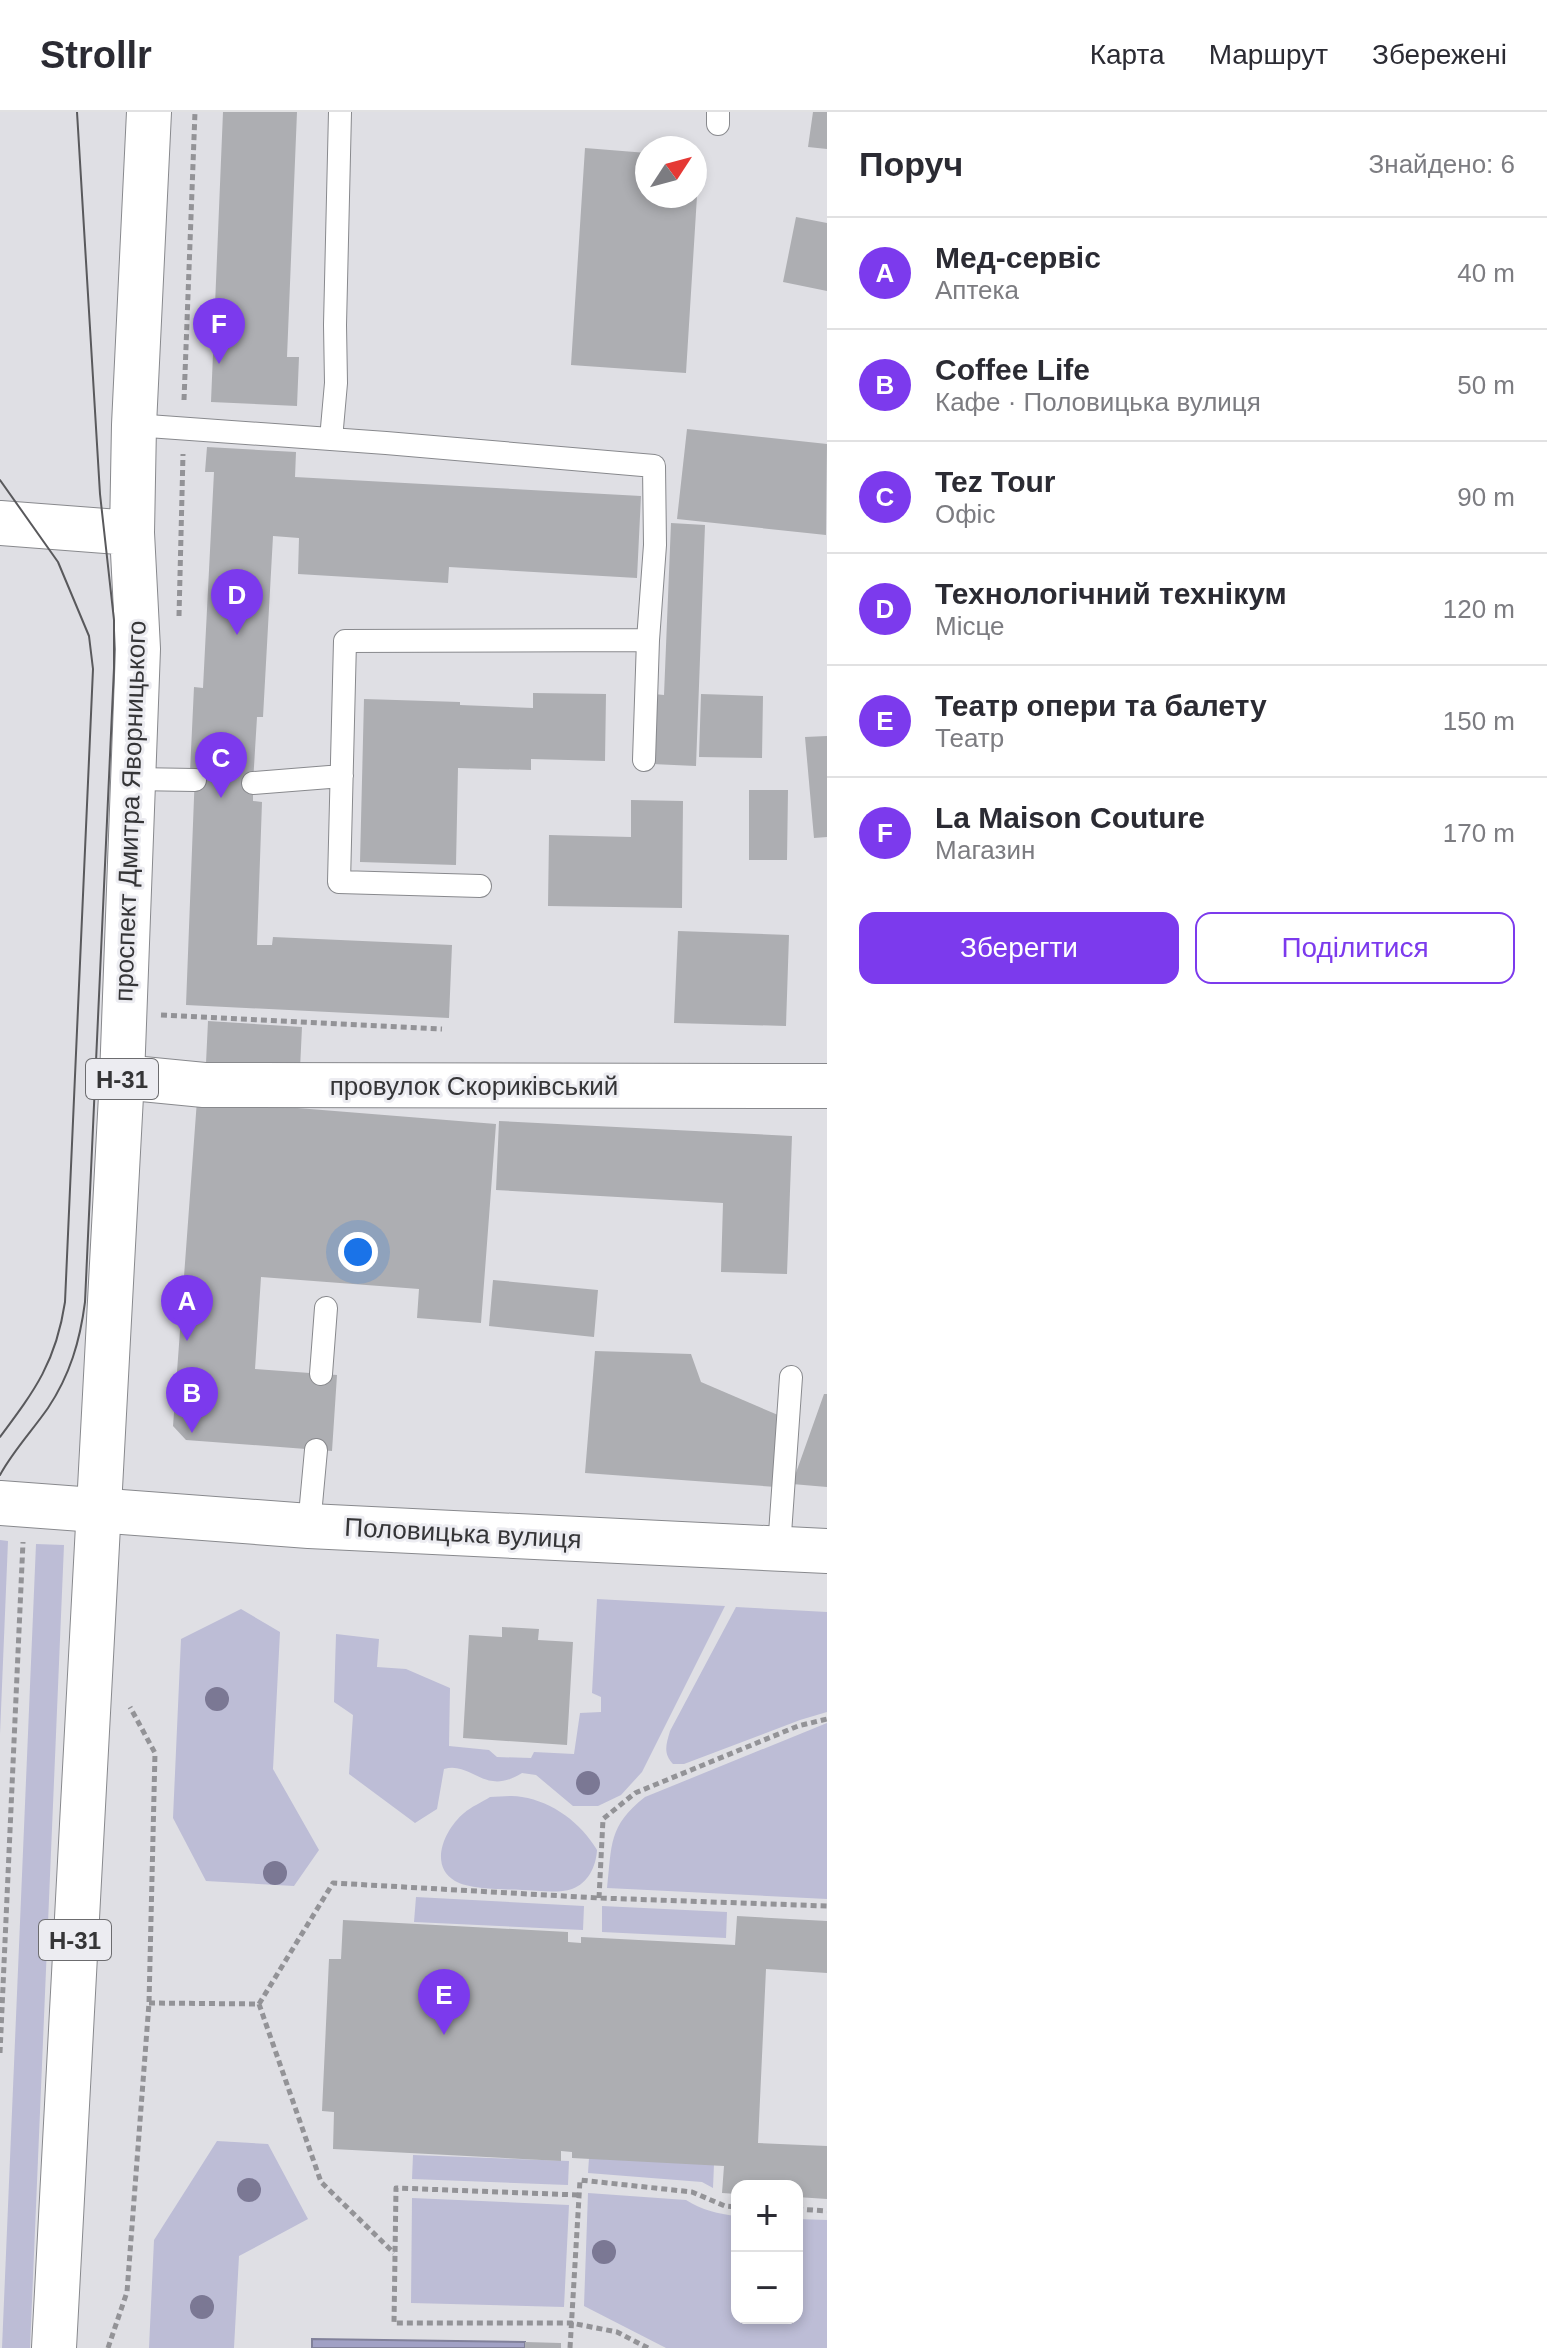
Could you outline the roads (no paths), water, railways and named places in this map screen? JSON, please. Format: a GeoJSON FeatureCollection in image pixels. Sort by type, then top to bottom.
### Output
{"type":"FeatureCollection","features":[{"type":"Feature","properties":{"kind":"main road","name":"проспект Дмитра Яворницького"},"geometry":{"type":"LineString","coordinates":[[98,1521],[122,1077],[134,779],[138,649],[132,533],[134,425],[149,112]]}},
{"type":"Feature","properties":{"kind":"main road"},"geometry":{"type":"LineString","coordinates":[[0,523],[132,533]]}},
{"type":"Feature","properties":{"kind":"main road","name":"провулок Скориківський"},"geometry":{"type":"LineString","coordinates":[[122,1077],[204,1085],[827,1086]]}},
{"type":"Feature","properties":{"kind":"main road"},"geometry":{"type":"LineString","coordinates":[[12,1516],[98,1521]]}},
{"type":"Feature","properties":{"kind":"main road","name":"Половицька вулиця"},"geometry":{"type":"LineString","coordinates":[[98,1521],[309,1526],[827,1551]]}},
{"type":"Feature","properties":{"kind":"main road","name":"Н-31"},"geometry":{"type":"LineString","coordinates":[[54,2348],[98,1521]]}},
{"type":"Feature","properties":{"kind":"lane"},"geometry":{"type":"LineString","coordinates":[[331,439],[336,383],[340,112]]}},
{"type":"Feature","properties":{"kind":"lane"},"geometry":{"type":"LineString","coordinates":[[134,425],[654,466],[655,545],[644,760]]}},
{"type":"Feature","properties":{"kind":"lane"},"geometry":{"type":"LineString","coordinates":[[480,886],[339,882],[345,641],[648,640]]}},
{"type":"Feature","properties":{"kind":"lane"},"geometry":{"type":"LineString","coordinates":[[253,783],[342,776]]}},
{"type":"Feature","properties":{"kind":"lane"},"geometry":{"type":"LineString","coordinates":[[134,779],[195,780]]}},
{"type":"Feature","properties":{"kind":"lane"},"geometry":{"type":"LineString","coordinates":[[321,1374],[326,1308]]}},
{"type":"Feature","properties":{"kind":"lane"},"geometry":{"type":"LineString","coordinates":[[779,1548],[791,1377]]}},
{"type":"Feature","properties":{"kind":"lane"},"geometry":{"type":"LineString","coordinates":[[309,1526],[316,1450]]}},
{"type":"Feature","properties":{"kind":"tram line"},"geometry":{"type":"LineString","coordinates":[[0,1475],[62,1383],[77,1344],[85,1302],[114,620],[100,494],[77,112]]}},
{"type":"Feature","properties":{"kind":"tram line"},"geometry":{"type":"LineString","coordinates":[[0,480],[58,562],[89,636],[93,669],[65,1302],[50,1359],[24,1405],[0,1437]]}},
{"type":"Feature","properties":{"kind":"place","name":"La Maison Couture"},"geometry":{"type":"Point","coordinates":[219,364]}},
{"type":"Feature","properties":{"kind":"place","name":"Технологічний технікум"},"geometry":{"type":"Point","coordinates":[237,635]}},
{"type":"Feature","properties":{"kind":"place","name":"Tez Tour"},"geometry":{"type":"Point","coordinates":[221,798]}},
{"type":"Feature","properties":{"kind":"place","name":"Мед-сервіс"},"geometry":{"type":"Point","coordinates":[187,1341]}},
{"type":"Feature","properties":{"kind":"place","name":"Coffee Life"},"geometry":{"type":"Point","coordinates":[192,1433]}},
{"type":"Feature","properties":{"kind":"place","name":"Театр опери та балету"},"geometry":{"type":"Point","coordinates":[444,2035]}}]}
